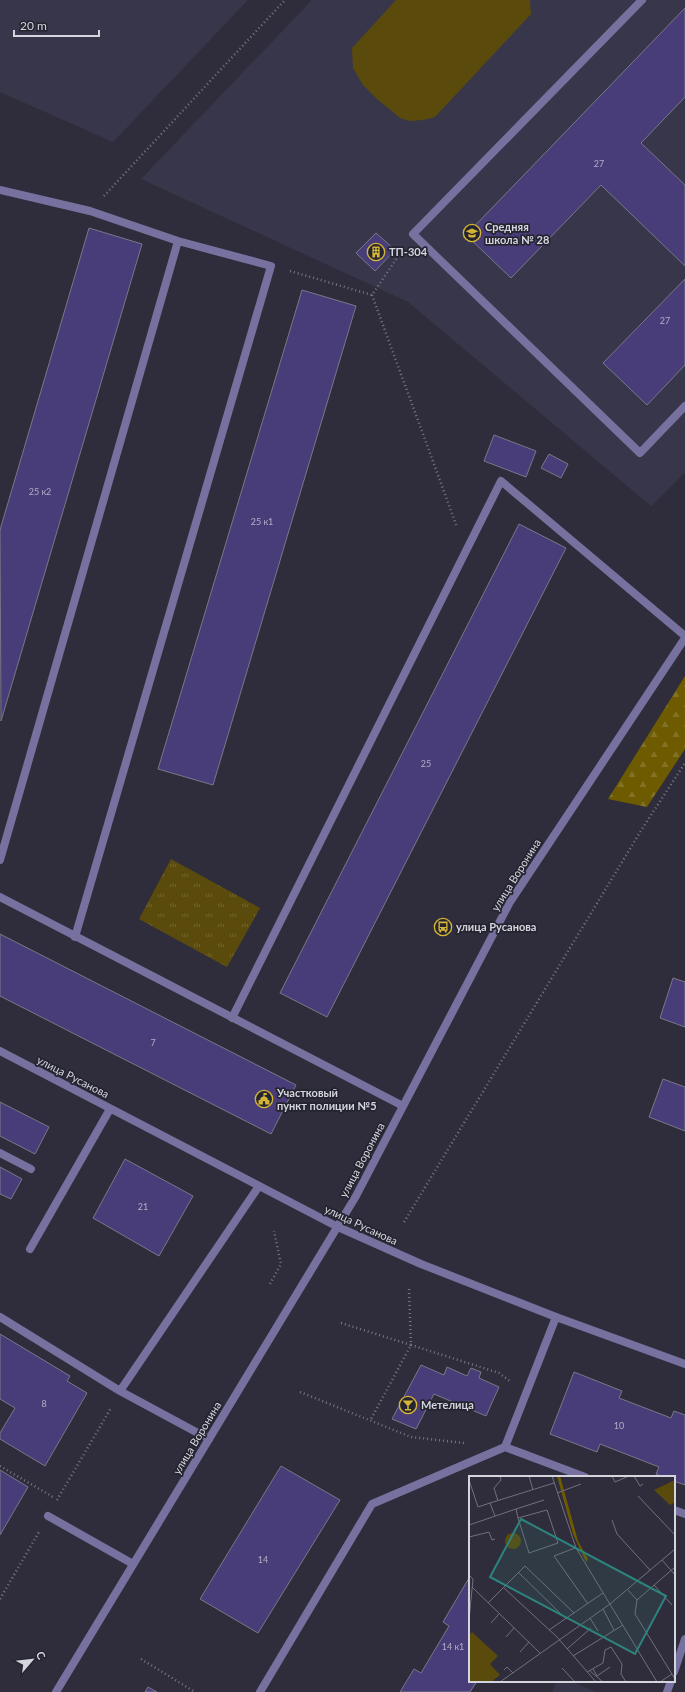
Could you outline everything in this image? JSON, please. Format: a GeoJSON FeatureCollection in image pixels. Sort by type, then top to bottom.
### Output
{"type":"FeatureCollection","features":[{"type":"Feature","properties":{"kind":"street"},"geometry":{"type":"LineString","coordinates":[[642,0],[413,234],[640,452],[685,406]]}},
{"type":"Feature","properties":{"kind":"street"},"geometry":{"type":"LineString","coordinates":[[0,190],[90,212],[178,241],[271,266],[76,937]]}},
{"type":"Feature","properties":{"kind":"street"},"geometry":{"type":"LineString","coordinates":[[0,860],[178,241]]}},
{"type":"Feature","properties":{"kind":"street"},"geometry":{"type":"LineString","coordinates":[[232,1018],[500,481],[685,637]]}},
{"type":"Feature","properties":{"kind":"street","name":"улица Воронина"},"geometry":{"type":"LineString","coordinates":[[56,1692],[338,1228],[510,902],[685,637]]}},
{"type":"Feature","properties":{"kind":"street"},"geometry":{"type":"LineString","coordinates":[[0,897],[403,1106]]}},
{"type":"Feature","properties":{"kind":"street","name":"улица Русанова"},"geometry":{"type":"LineString","coordinates":[[0,1052],[338,1228],[421,1264],[556,1317],[685,1364]]}},
{"type":"Feature","properties":{"kind":"street"},"geometry":{"type":"LineString","coordinates":[[30,1248],[110,1109]]}},
{"type":"Feature","properties":{"kind":"street"},"geometry":{"type":"LineString","coordinates":[[0,1152],[31,1169]]}},
{"type":"Feature","properties":{"kind":"street"},"geometry":{"type":"LineString","coordinates":[[120,1391],[259,1186]]}},
{"type":"Feature","properties":{"kind":"street"},"geometry":{"type":"LineString","coordinates":[[0,1317],[120,1391],[209,1439]]}},
{"type":"Feature","properties":{"kind":"street"},"geometry":{"type":"LineString","coordinates":[[505,1447],[556,1317]]}},
{"type":"Feature","properties":{"kind":"street"},"geometry":{"type":"LineString","coordinates":[[260,1692],[372,1504],[505,1447],[582,1476]]}},
{"type":"Feature","properties":{"kind":"street"},"geometry":{"type":"LineString","coordinates":[[675,1510],[685,1514]]}},
{"type":"Feature","properties":{"kind":"street"},"geometry":{"type":"LineString","coordinates":[[48,1516],[133,1564]]}},
{"type":"Feature","properties":{"kind":"street"},"geometry":{"type":"LineString","coordinates":[[675,1669],[685,1639]]}},
{"type":"Feature","properties":{"kind":"street"},"geometry":{"type":"LineString","coordinates":[[667,1692],[671,1682]]}},
{"type":"Feature","properties":{"kind":"path"},"geometry":{"type":"LineString","coordinates":[[90,212],[285,0]]}},
{"type":"Feature","properties":{"kind":"path"},"geometry":{"type":"LineString","coordinates":[[372,295],[413,234]]}},
{"type":"Feature","properties":{"kind":"path"},"geometry":{"type":"LineString","coordinates":[[271,266],[372,295]]}},
{"type":"Feature","properties":{"kind":"path"},"geometry":{"type":"LineString","coordinates":[[372,295],[465,551]]}},
{"type":"Feature","properties":{"kind":"path"},"geometry":{"type":"LineString","coordinates":[[404,1222],[642,829],[685,763]]}},
{"type":"Feature","properties":{"kind":"path"},"geometry":{"type":"LineString","coordinates":[[270,1284],[281,1264],[274,1231]]}},
{"type":"Feature","properties":{"kind":"path"},"geometry":{"type":"LineString","coordinates":[[370,1421],[411,1345],[409,1288]]}},
{"type":"Feature","properties":{"kind":"path"},"geometry":{"type":"LineString","coordinates":[[341,1323],[499,1373],[526,1393]]}},
{"type":"Feature","properties":{"kind":"path"},"geometry":{"type":"LineString","coordinates":[[0,1599],[120,1391]]}},
{"type":"Feature","properties":{"kind":"path"},"geometry":{"type":"LineString","coordinates":[[300,1392],[411,1437],[466,1443]]}},
{"type":"Feature","properties":{"kind":"path"},"geometry":{"type":"LineString","coordinates":[[0,1466],[58,1500]]}},
{"type":"Feature","properties":{"kind":"path"},"geometry":{"type":"LineString","coordinates":[[141,1659],[195,1692]]}},
{"type":"Feature","properties":{"kind":"shaded area"},"geometry":{"type":"Polygon","coordinates":[[[0,0],[248,0],[113,142],[0,92],[0,0]]]}},
{"type":"Feature","properties":{"kind":"shaded area","name":"Средняя школа № 28"},"geometry":{"type":"Polygon","coordinates":[[[312,0],[685,0],[685,472],[651,506],[408,302],[141,179],[312,0]]]}},
{"type":"Feature","properties":{"kind":"shaded area"},"geometry":{"type":"Polygon","coordinates":[[[557,1682],[573,1682],[596,1692],[552,1692],[557,1682]]]}},
{"type":"Feature","properties":{"kind":"green space"},"geometry":{"type":"Polygon","coordinates":[[[396,0],[530,0],[531,14],[435,117],[409,121],[400,118],[377,99],[363,85],[353,68],[352,48],[396,0]]]}},
{"type":"Feature","properties":{"kind":"green space"},"geometry":{"type":"Polygon","coordinates":[[[685,676],[685,749],[647,807],[608,799],[685,676]]]}},
{"type":"Feature","properties":{"kind":"green space"},"geometry":{"type":"Polygon","coordinates":[[[171,859],[260,908],[227,967],[139,919],[171,859]]]}},
{"type":"Feature","properties":{"kind":"building"},"geometry":{"type":"Polygon","coordinates":[[[685,8],[685,97],[641,143],[685,185],[685,266],[601,185],[511,278],[466,235],[685,8]]]}},
{"type":"Feature","properties":{"kind":"building"},"geometry":{"type":"Polygon","coordinates":[[[89,228],[142,244],[1,721],[0,530],[89,228]]]}},
{"type":"Feature","properties":{"kind":"building","name":"ТП-304"},"geometry":{"type":"Polygon","coordinates":[[[376,233],[395,250],[375,271],[356,253],[376,233]]]}},
{"type":"Feature","properties":{"kind":"building"},"geometry":{"type":"Polygon","coordinates":[[[685,279],[685,365],[647,405],[603,363],[685,279]]]}},
{"type":"Feature","properties":{"kind":"building"},"geometry":{"type":"Polygon","coordinates":[[[302,290],[356,306],[213,785],[158,769],[302,290]]]}},
{"type":"Feature","properties":{"kind":"building"},"geometry":{"type":"Polygon","coordinates":[[[494,435],[536,451],[526,477],[484,461],[494,435]]]}},
{"type":"Feature","properties":{"kind":"building"},"geometry":{"type":"Polygon","coordinates":[[[549,454],[568,464],[561,478],[541,468],[549,454]]]}},
{"type":"Feature","properties":{"kind":"building"},"geometry":{"type":"Polygon","coordinates":[[[519,524],[566,548],[327,1017],[280,993],[519,524]]]}},
{"type":"Feature","properties":{"kind":"building"},"geometry":{"type":"Polygon","coordinates":[[[0,934],[296,1085],[271,1134],[0,996],[0,934]]]}},
{"type":"Feature","properties":{"kind":"building"},"geometry":{"type":"Polygon","coordinates":[[[673,978],[685,982],[685,1027],[660,1018],[673,978]]]}},
{"type":"Feature","properties":{"kind":"building"},"geometry":{"type":"Polygon","coordinates":[[[663,1079],[685,1087],[685,1131],[649,1117],[663,1079]]]}},
{"type":"Feature","properties":{"kind":"building"},"geometry":{"type":"Polygon","coordinates":[[[0,1102],[49,1127],[35,1154],[0,1136],[0,1102]]]}},
{"type":"Feature","properties":{"kind":"building"},"geometry":{"type":"Polygon","coordinates":[[[125,1159],[193,1196],[159,1256],[93,1218],[125,1159]]]}},
{"type":"Feature","properties":{"kind":"building"},"geometry":{"type":"Polygon","coordinates":[[[0,1167],[22,1179],[11,1199],[0,1194],[0,1167]]]}},
{"type":"Feature","properties":{"kind":"building"},"geometry":{"type":"Polygon","coordinates":[[[0,1334],[70,1376],[67,1381],[87,1393],[45,1466],[0,1439],[0,1433],[15,1408],[0,1399],[0,1334]]]}},
{"type":"Feature","properties":{"kind":"building"},"geometry":{"type":"Polygon","coordinates":[[[421,1365],[444,1375],[447,1367],[467,1376],[471,1368],[481,1372],[479,1378],[499,1387],[486,1416],[434,1394],[416,1429],[392,1419],[421,1365]]]}},
{"type":"Feature","properties":{"kind":"building"},"geometry":{"type":"Polygon","coordinates":[[[574,1372],[622,1391],[619,1398],[671,1418],[674,1411],[685,1415],[685,1485],[675,1481],[675,1476],[661,1476],[656,1474],[659,1467],[600,1444],[597,1452],[550,1434],[574,1372]]]}},
{"type":"Feature","properties":{"kind":"building"},"geometry":{"type":"Polygon","coordinates":[[[281,1466],[340,1500],[258,1633],[200,1599],[281,1466]]]}},
{"type":"Feature","properties":{"kind":"building"},"geometry":{"type":"Polygon","coordinates":[[[0,1470],[28,1487],[0,1535],[0,1470]]]}},
{"type":"Feature","properties":{"kind":"building"},"geometry":{"type":"Polygon","coordinates":[[[469,1578],[469,1682],[476,1682],[470,1692],[400,1692],[414,1669],[421,1673],[449,1626],[443,1622],[469,1578]]]}},
{"type":"Feature","properties":{"kind":"building"},"geometry":{"type":"Polygon","coordinates":[[[148,1687],[157,1692],[145,1692],[148,1687]]]}},
{"type":"Feature","properties":{"kind":"place","name":"Средняя школа № 28"},"geometry":{"type":"Point","coordinates":[472,233]}},
{"type":"Feature","properties":{"kind":"place","name":"ТП-304"},"geometry":{"type":"Point","coordinates":[376,252]}},
{"type":"Feature","properties":{"kind":"place","name":"улица Русанова"},"geometry":{"type":"Point","coordinates":[443,927]}},
{"type":"Feature","properties":{"kind":"place","name":"Участковый пункт полиции №5"},"geometry":{"type":"Point","coordinates":[264,1099]}},
{"type":"Feature","properties":{"kind":"place","name":"Метелица"},"geometry":{"type":"Point","coordinates":[408,1405]}}]}
